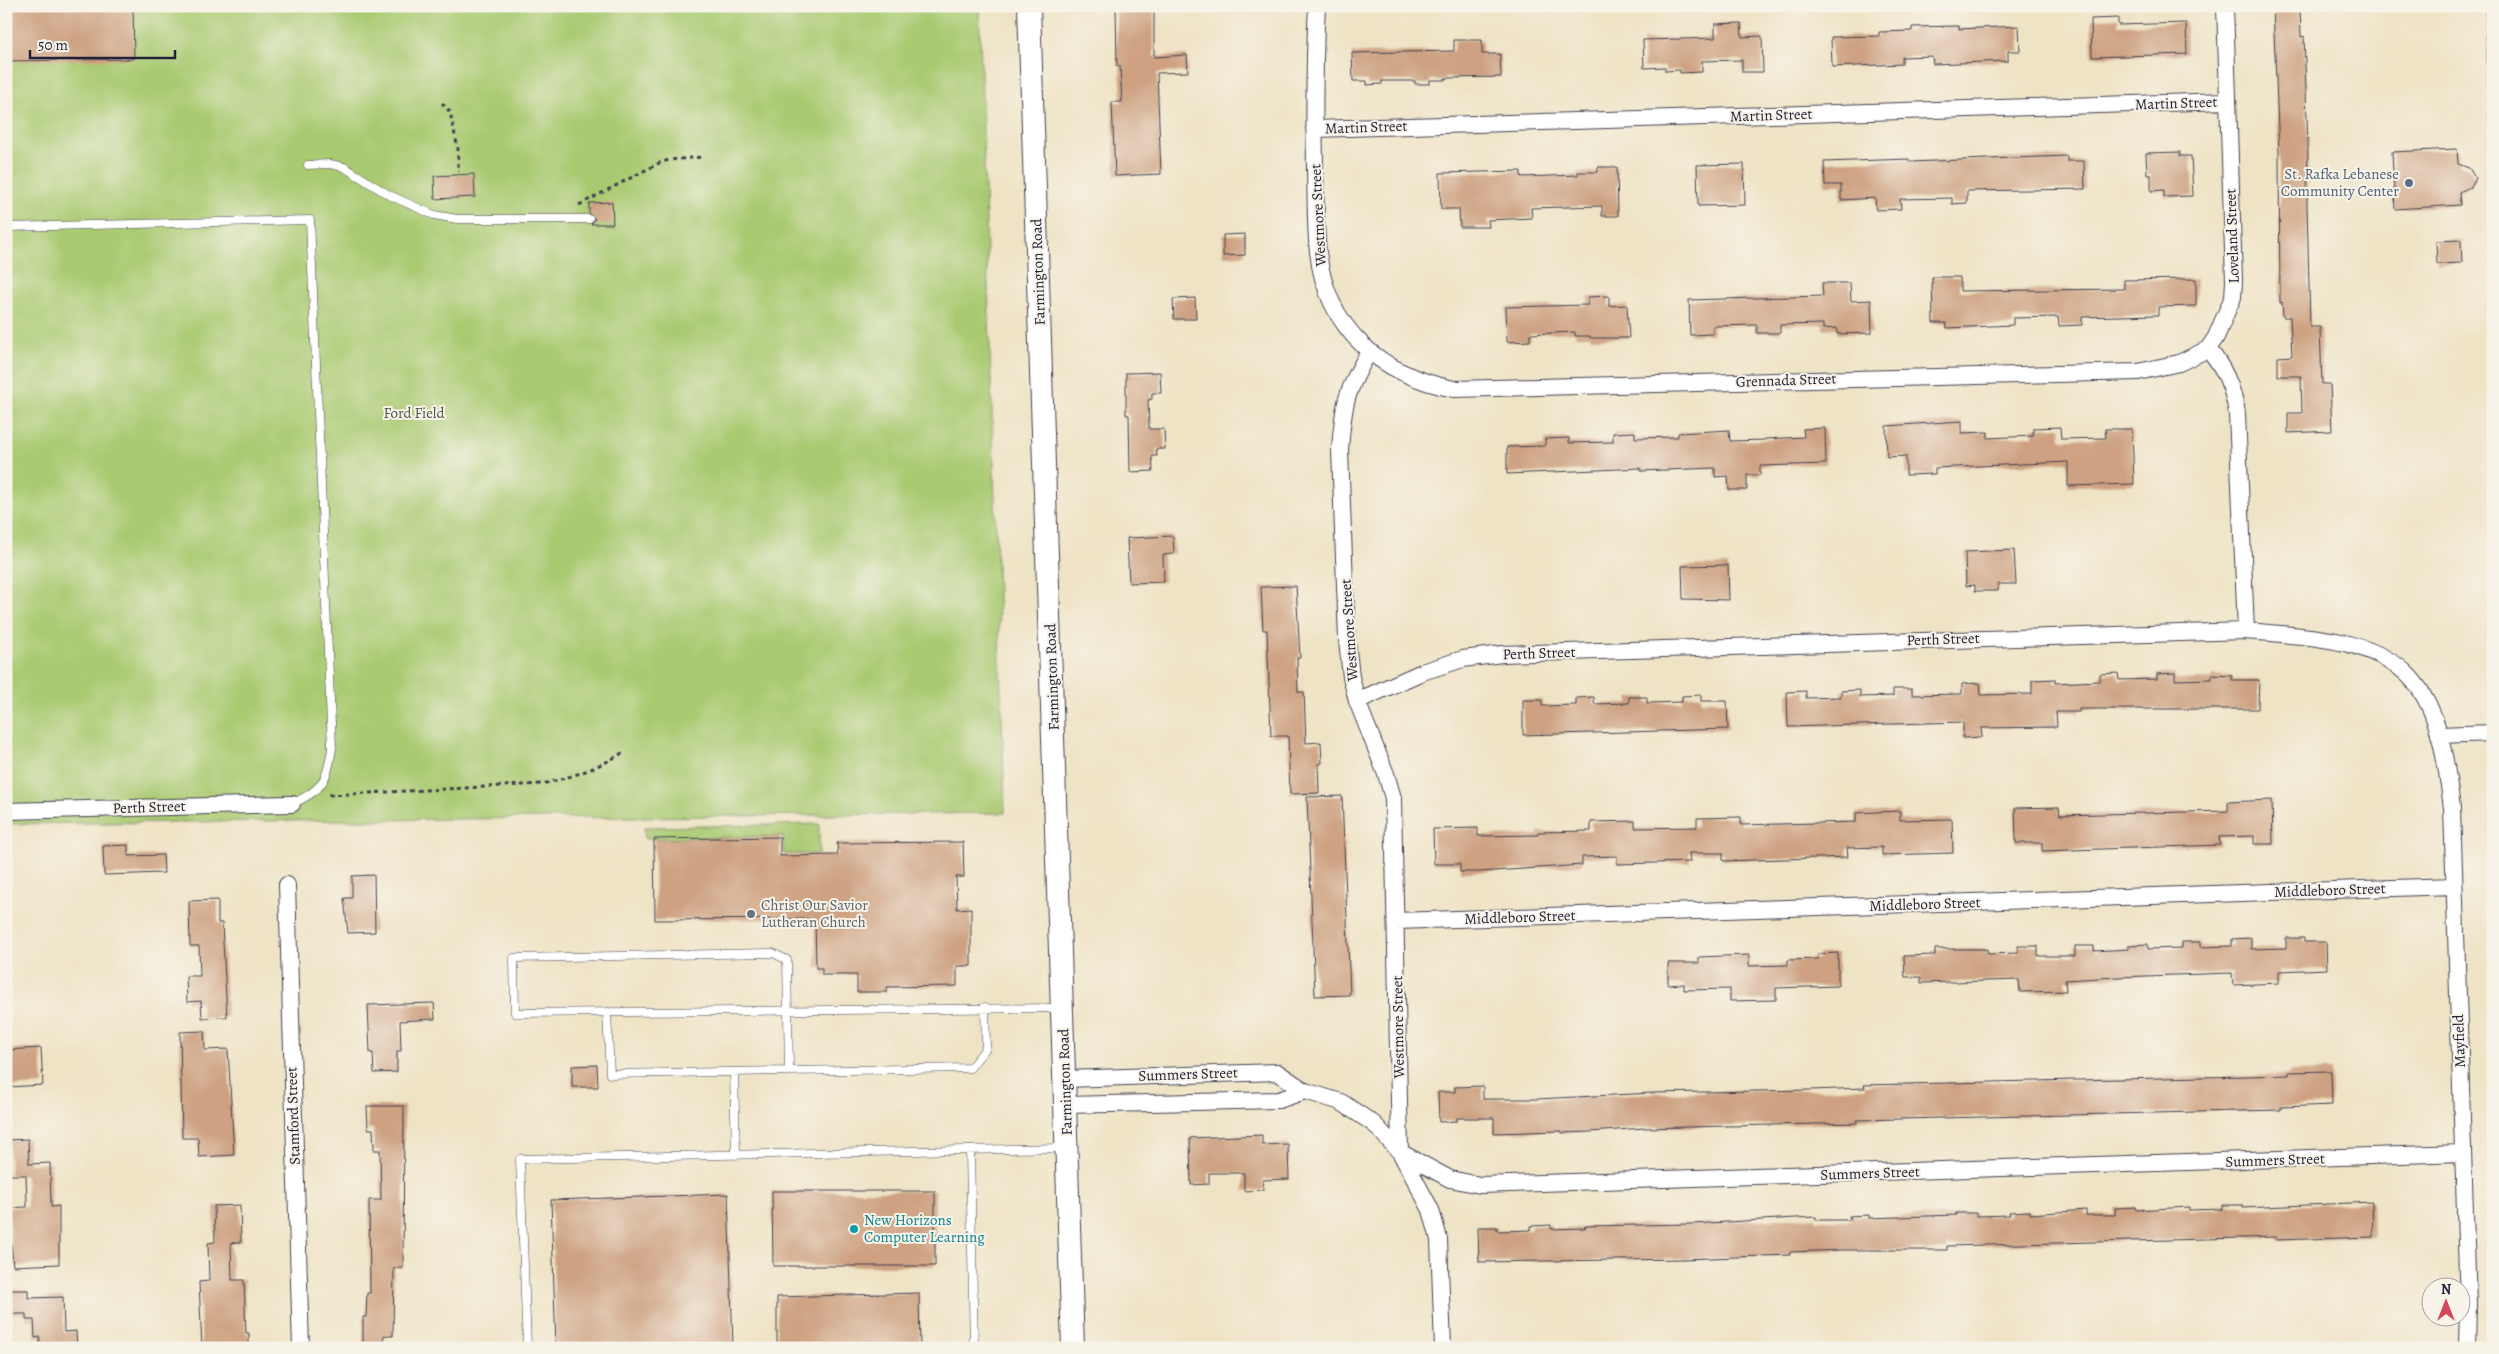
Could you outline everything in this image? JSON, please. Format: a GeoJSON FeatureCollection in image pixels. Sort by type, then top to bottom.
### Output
{"type":"FeatureCollection","features":[{"type":"Feature","properties":{"kind":"main road","name":"Farmington Road"},"geometry":{"type":"LineString","coordinates":[[1030,6],[1073,1348]]}},
{"type":"Feature","properties":{"kind":"street","name":"Westmore Street"},"geometry":{"type":"LineString","coordinates":[[1317,6],[1314,129],[1318,252],[1321,273],[1329,297],[1340,317],[1353,336],[1369,352],[1353,380],[1344,403],[1340,450],[1347,640],[1351,677],[1357,701],[1386,774],[1393,798],[1400,1152],[1431,1210],[1439,1239],[1443,1348]]}},
{"type":"Feature","properties":{"kind":"street","name":"Loveland Street"},"geometry":{"type":"LineString","coordinates":[[2208,349],[2216,337],[2233,297],[2224,6]]}},
{"type":"Feature","properties":{"kind":"street","name":"Martin Street"},"geometry":{"type":"LineString","coordinates":[[1314,129],[2228,101]]}},
{"type":"Feature","properties":{"kind":"street","name":"Grennada Street"},"geometry":{"type":"LineString","coordinates":[[1369,352],[1388,367],[1431,385],[1454,389],[1478,389],[2138,372],[2179,363],[2208,349]]}},
{"type":"Feature","properties":{"kind":"street"},"geometry":{"type":"LineString","coordinates":[[2208,349],[2220,362],[2228,379],[2237,413],[2246,631]]}},
{"type":"Feature","properties":{"kind":"street","name":"Perth Street"},"geometry":{"type":"LineString","coordinates":[[1357,701],[1422,672],[1463,659],[1502,654],[2246,631],[2347,645],[2373,653],[2391,662],[2406,674],[2420,691],[2439,735]]}},
{"type":"Feature","properties":{"kind":"street"},"geometry":{"type":"LineString","coordinates":[[2439,735],[2493,733]]}},
{"type":"Feature","properties":{"kind":"street","name":"Mayfield"},"geometry":{"type":"LineString","coordinates":[[2439,735],[2452,808],[2468,1348]]}},
{"type":"Feature","properties":{"kind":"street","name":"Perth Street"},"geometry":{"type":"LineString","coordinates":[[6,811],[292,804]]}},
{"type":"Feature","properties":{"kind":"street","name":"Stamford Street"},"geometry":{"type":"LineString","coordinates":[[287,885],[301,1348]]}},
{"type":"Feature","properties":{"kind":"street","name":"Middleboro Street"},"geometry":{"type":"LineString","coordinates":[[1396,921],[2454,886]]}},
{"type":"Feature","properties":{"kind":"street","name":"Summers Street"},"geometry":{"type":"LineString","coordinates":[[1065,1079],[1276,1072],[1305,1091],[1341,1102],[1374,1124],[1400,1152],[1450,1179],[1480,1185],[2462,1153]]}},
{"type":"Feature","properties":{"kind":"street","name":"Summers Street"},"geometry":{"type":"LineString","coordinates":[[1066,1105],[1279,1100],[1305,1091]]}},
{"type":"Feature","properties":{"kind":"lane"},"geometry":{"type":"LineString","coordinates":[[2489,6],[2493,124]]}},
{"type":"Feature","properties":{"kind":"lane"},"geometry":{"type":"LineString","coordinates":[[308,165],[330,164],[344,167],[388,195],[434,215],[457,220],[589,219]]}},
{"type":"Feature","properties":{"kind":"lane"},"geometry":{"type":"LineString","coordinates":[[6,227],[310,220],[332,748],[328,773],[314,793],[292,804]]}},
{"type":"Feature","properties":{"kind":"lane"},"geometry":{"type":"LineString","coordinates":[[789,1071],[789,1010],[787,960],[773,953],[514,958],[515,1013],[789,1010],[985,1008],[1062,1008]]}},
{"type":"Feature","properties":{"kind":"lane"},"geometry":{"type":"LineString","coordinates":[[607,1012],[610,1074],[970,1068],[986,1048],[985,1008]]}},
{"type":"Feature","properties":{"kind":"lane"},"geometry":{"type":"LineString","coordinates":[[734,1072],[736,1155]]}},
{"type":"Feature","properties":{"kind":"lane"},"geometry":{"type":"LineString","coordinates":[[527,1348],[520,1159],[1067,1148]]}},
{"type":"Feature","properties":{"kind":"lane"},"geometry":{"type":"LineString","coordinates":[[970,1151],[974,1348]]}},
{"type":"Feature","properties":{"kind":"path"},"geometry":{"type":"LineString","coordinates":[[442,103],[450,112],[458,149],[458,172]]}},
{"type":"Feature","properties":{"kind":"path"},"geometry":{"type":"LineString","coordinates":[[552,219],[659,163],[669,160],[703,157]]}},
{"type":"Feature","properties":{"kind":"path"},"geometry":{"type":"LineString","coordinates":[[314,793],[341,794],[542,784],[589,770],[624,752]]}},
{"type":"Feature","properties":{"kind":"green space","name":"Ford Field"},"geometry":{"type":"Polygon","coordinates":[[[6,6],[979,6],[1005,813],[6,824],[6,6]]]}},
{"type":"Feature","properties":{"kind":"green space"},"geometry":{"type":"Polygon","coordinates":[[[819,824],[819,854],[784,854],[783,836],[645,839],[644,827],[819,824]]]}},
{"type":"Feature","properties":{"kind":"building"},"geometry":{"type":"Polygon","coordinates":[[[6,6],[133,6],[134,59],[6,61],[6,6]]]}},
{"type":"Feature","properties":{"kind":"building"},"geometry":{"type":"Polygon","coordinates":[[[1116,6],[1154,6],[1154,57],[1187,55],[1188,72],[1157,73],[1161,174],[1115,176],[1112,102],[1122,102],[1120,66],[1117,66],[1116,6]]]}},
{"type":"Feature","properties":{"kind":"building"},"geometry":{"type":"Polygon","coordinates":[[[2273,6],[2300,6],[2301,37],[2304,36],[2308,146],[2307,204],[2310,327],[2320,327],[2322,384],[2330,384],[2332,431],[2288,433],[2288,413],[2302,413],[2301,376],[2278,376],[2278,357],[2292,356],[2290,317],[2283,317],[2282,302],[2280,303],[2279,154],[2273,6]]]}},
{"type":"Feature","properties":{"kind":"building"},"geometry":{"type":"Polygon","coordinates":[[[2118,18],[2118,25],[2186,23],[2187,54],[2092,57],[2091,19],[2118,18]]]}},
{"type":"Feature","properties":{"kind":"building"},"geometry":{"type":"Polygon","coordinates":[[[1741,23],[1742,37],[1762,36],[1763,72],[1742,72],[1742,60],[1702,61],[1702,72],[1680,73],[1680,70],[1665,71],[1665,67],[1644,68],[1643,40],[1715,38],[1715,24],[1741,23]]]}},
{"type":"Feature","properties":{"kind":"building"},"geometry":{"type":"Polygon","coordinates":[[[1959,26],[1959,29],[2019,26],[2020,51],[2008,51],[2008,61],[1933,64],[1932,56],[1902,57],[1902,64],[1832,67],[1831,37],[1879,36],[1879,32],[1912,31],[1912,27],[1959,26]]]}},
{"type":"Feature","properties":{"kind":"building"},"geometry":{"type":"Polygon","coordinates":[[[1454,40],[1482,40],[1482,54],[1500,54],[1501,77],[1445,78],[1445,80],[1430,80],[1430,84],[1415,84],[1415,81],[1382,81],[1382,84],[1367,85],[1367,81],[1353,81],[1352,53],[1454,51],[1454,40]]]}},
{"type":"Feature","properties":{"kind":"building","name":"St. Rafka Lebanese Community Center"},"geometry":{"type":"Polygon","coordinates":[[[2457,149],[2458,164],[2469,168],[2475,178],[2471,187],[2459,192],[2460,205],[2395,209],[2392,152],[2457,149]]]}},
{"type":"Feature","properties":{"kind":"building"},"geometry":{"type":"Polygon","coordinates":[[[2180,152],[2180,156],[2191,156],[2193,196],[2164,197],[2164,190],[2151,191],[2151,175],[2147,175],[2146,153],[2180,152]]]}},
{"type":"Feature","properties":{"kind":"building"},"geometry":{"type":"Polygon","coordinates":[[[2067,156],[2067,161],[2084,161],[2085,189],[1967,191],[1967,203],[1952,204],[1952,198],[1900,199],[1901,209],[1876,210],[1875,198],[1841,200],[1841,185],[1825,185],[1824,162],[1909,159],[1909,162],[2067,156]]]}},
{"type":"Feature","properties":{"kind":"building"},"geometry":{"type":"Polygon","coordinates":[[[1744,164],[1745,205],[1698,206],[1697,165],[1744,164]]]}},
{"type":"Feature","properties":{"kind":"building"},"geometry":{"type":"Polygon","coordinates":[[[1598,167],[1617,167],[1618,216],[1602,216],[1602,206],[1531,208],[1532,218],[1488,220],[1489,227],[1460,227],[1459,209],[1441,209],[1440,173],[1521,171],[1521,177],[1578,175],[1578,172],[1598,172],[1598,167]]]}},
{"type":"Feature","properties":{"kind":"building"},"geometry":{"type":"Polygon","coordinates":[[[474,174],[475,197],[435,199],[434,176],[474,174]]]}},
{"type":"Feature","properties":{"kind":"building"},"geometry":{"type":"Polygon","coordinates":[[[612,202],[613,224],[591,224],[595,219],[589,213],[589,203],[612,202]]]}},
{"type":"Feature","properties":{"kind":"building"},"geometry":{"type":"Polygon","coordinates":[[[1245,234],[1245,255],[1223,256],[1223,235],[1245,234]]]}},
{"type":"Feature","properties":{"kind":"building"},"geometry":{"type":"Polygon","coordinates":[[[2461,240],[2462,263],[2437,264],[2436,241],[2461,240]]]}},
{"type":"Feature","properties":{"kind":"building"},"geometry":{"type":"Polygon","coordinates":[[[1932,277],[1960,277],[1960,291],[2124,289],[2124,280],[2196,279],[2196,306],[2158,307],[2158,315],[2082,317],[2082,325],[2059,326],[2058,317],[2013,318],[2013,325],[1947,328],[1946,323],[1933,323],[1932,277]]]}},
{"type":"Feature","properties":{"kind":"building"},"geometry":{"type":"Polygon","coordinates":[[[1822,283],[1850,283],[1851,301],[1871,300],[1872,333],[1837,334],[1837,328],[1823,329],[1823,324],[1780,325],[1780,333],[1757,333],[1757,325],[1713,326],[1713,334],[1690,335],[1689,300],[1823,296],[1822,283]]]}},
{"type":"Feature","properties":{"kind":"building"},"geometry":{"type":"Polygon","coordinates":[[[1609,296],[1609,306],[1627,305],[1629,338],[1590,338],[1590,336],[1575,336],[1575,332],[1530,334],[1530,341],[1507,342],[1506,307],[1588,305],[1588,297],[1609,296]]]}},
{"type":"Feature","properties":{"kind":"building"},"geometry":{"type":"Polygon","coordinates":[[[1195,298],[1196,319],[1174,319],[1173,299],[1195,298]]]}},
{"type":"Feature","properties":{"kind":"building"},"geometry":{"type":"Polygon","coordinates":[[[1160,372],[1161,393],[1152,393],[1152,399],[1148,400],[1149,429],[1164,429],[1165,449],[1156,449],[1157,456],[1152,456],[1153,471],[1130,472],[1129,415],[1126,415],[1126,373],[1160,372]]]}},
{"type":"Feature","properties":{"kind":"building"},"geometry":{"type":"Polygon","coordinates":[[[1962,421],[1962,433],[1988,432],[1988,438],[2033,436],[2033,428],[2060,427],[2061,439],[2106,438],[2105,429],[2132,429],[2134,484],[2068,486],[2068,462],[1935,468],[1935,474],[1906,475],[1906,456],[1887,457],[1886,426],[1962,421]]]}},
{"type":"Feature","properties":{"kind":"building"},"geometry":{"type":"Polygon","coordinates":[[[1825,428],[1826,464],[1760,466],[1760,475],[1747,475],[1747,490],[1729,490],[1728,476],[1715,477],[1715,468],[1641,471],[1641,468],[1507,474],[1507,447],[1545,446],[1545,439],[1569,438],[1569,443],[1613,442],[1613,433],[1635,432],[1635,438],[1678,437],[1678,433],[1729,430],[1730,441],[1765,440],[1804,437],[1803,429],[1825,428]]]}},
{"type":"Feature","properties":{"kind":"building"},"geometry":{"type":"Polygon","coordinates":[[[1173,536],[1174,554],[1163,555],[1164,582],[1129,583],[1127,538],[1173,536]]]}},
{"type":"Feature","properties":{"kind":"building"},"geometry":{"type":"Polygon","coordinates":[[[2014,550],[2016,584],[1998,584],[1998,591],[1975,591],[1975,585],[1966,586],[1965,552],[2014,550]]]}},
{"type":"Feature","properties":{"kind":"building"},"geometry":{"type":"Polygon","coordinates":[[[1728,565],[1729,600],[1683,599],[1682,566],[1728,565]]]}},
{"type":"Feature","properties":{"kind":"building"},"geometry":{"type":"Polygon","coordinates":[[[1296,586],[1300,658],[1297,658],[1298,692],[1304,692],[1306,743],[1321,742],[1322,763],[1318,764],[1319,793],[1290,794],[1288,736],[1271,736],[1267,630],[1263,630],[1261,587],[1296,586]]]}},
{"type":"Feature","properties":{"kind":"building"},"geometry":{"type":"Polygon","coordinates":[[[2118,673],[2119,680],[2157,679],[2157,674],[2175,673],[2175,680],[2212,679],[2212,675],[2232,676],[2232,680],[2259,680],[2258,709],[2079,709],[2079,712],[2056,712],[2057,727],[1981,728],[1982,737],[1963,738],[1963,722],[1788,727],[1787,692],[1806,691],[1806,698],[1841,697],[1841,691],[1860,690],[1860,697],[1893,696],[1893,689],[1912,689],[1912,695],[1962,694],[1962,684],[1980,683],[1981,695],[2032,694],[2032,680],[2055,679],[2055,683],[2100,681],[2100,674],[2118,673]]]}},
{"type":"Feature","properties":{"kind":"building"},"geometry":{"type":"Polygon","coordinates":[[[1701,695],[1701,701],[1727,701],[1728,729],[1523,735],[1523,700],[1542,700],[1542,706],[1576,705],[1576,698],[1594,697],[1594,704],[1629,703],[1629,697],[1647,697],[1647,703],[1682,702],[1682,696],[1701,695]]]}},
{"type":"Feature","properties":{"kind":"building"},"geometry":{"type":"Polygon","coordinates":[[[1342,796],[1350,995],[1315,996],[1307,797],[1342,796]]]}},
{"type":"Feature","properties":{"kind":"building"},"geometry":{"type":"Polygon","coordinates":[[[2272,800],[2273,844],[2254,844],[2254,836],[2219,837],[2220,845],[2042,851],[2042,843],[2016,843],[2015,808],[2059,807],[2060,815],[2228,811],[2228,802],[2272,800]]]}},
{"type":"Feature","properties":{"kind":"building"},"geometry":{"type":"Polygon","coordinates":[[[1900,811],[1900,820],[1952,819],[1953,853],[1882,855],[1882,847],[1847,848],[1848,857],[1723,861],[1723,853],[1689,853],[1690,862],[1617,864],[1617,856],[1582,857],[1582,865],[1479,872],[1460,872],[1460,864],[1434,864],[1433,829],[1478,828],[1478,836],[1538,835],[1538,832],[1591,831],[1591,822],[1635,821],[1635,828],[1697,827],[1697,818],[1741,817],[1741,825],[1856,822],[1856,813],[1900,811]]]}},
{"type":"Feature","properties":{"kind":"building","name":"Christ Our Savior Lutheran Church"},"geometry":{"type":"Polygon","coordinates":[[[780,837],[780,856],[838,855],[837,843],[963,842],[964,877],[956,877],[957,909],[971,908],[971,966],[957,966],[957,986],[887,987],[887,992],[857,992],[857,975],[822,975],[822,968],[816,968],[815,919],[655,920],[654,839],[780,837]]]}},
{"type":"Feature","properties":{"kind":"building"},"geometry":{"type":"Polygon","coordinates":[[[128,845],[128,856],[163,855],[164,873],[104,875],[103,846],[128,845]]]}},
{"type":"Feature","properties":{"kind":"building"},"geometry":{"type":"Polygon","coordinates":[[[374,875],[375,932],[348,933],[344,898],[352,898],[352,876],[374,875]]]}},
{"type":"Feature","properties":{"kind":"building"},"geometry":{"type":"Polygon","coordinates":[[[218,900],[218,923],[222,923],[227,1017],[202,1018],[201,1001],[187,1002],[186,976],[200,976],[199,946],[190,946],[189,901],[218,900]]]}},
{"type":"Feature","properties":{"kind":"building"},"geometry":{"type":"Polygon","coordinates":[[[2251,938],[2251,949],[2286,948],[2286,938],[2304,938],[2304,942],[2326,942],[2327,969],[2279,971],[2279,983],[2233,985],[2232,973],[2065,980],[2066,991],[2020,992],[2019,980],[1921,983],[1921,977],[1905,977],[1904,956],[1935,955],[1935,949],[1987,949],[1988,954],[2018,953],[2018,946],[2038,946],[2038,956],[2075,956],[2075,946],[2094,946],[2094,951],[2129,949],[2129,945],[2148,944],[2148,949],[2182,948],[2182,942],[2200,942],[2200,947],[2232,946],[2232,939],[2251,938]]]}},
{"type":"Feature","properties":{"kind":"building"},"geometry":{"type":"Polygon","coordinates":[[[1838,953],[1838,986],[1776,988],[1776,1000],[1730,1001],[1730,989],[1684,990],[1684,984],[1668,985],[1668,963],[1699,963],[1699,957],[1749,955],[1749,966],[1788,965],[1788,960],[1818,959],[1818,954],[1838,953]]]}},
{"type":"Feature","properties":{"kind":"building"},"geometry":{"type":"Polygon","coordinates":[[[434,1003],[435,1019],[400,1021],[401,1051],[397,1051],[397,1072],[374,1073],[373,1053],[370,1053],[368,1005],[434,1003]]]}},
{"type":"Feature","properties":{"kind":"building"},"geometry":{"type":"Polygon","coordinates":[[[204,1031],[205,1050],[228,1049],[234,1155],[199,1157],[198,1138],[182,1138],[180,1032],[204,1031]]]}},
{"type":"Feature","properties":{"kind":"building"},"geometry":{"type":"Polygon","coordinates":[[[41,1048],[43,1085],[8,1087],[6,1050],[41,1048]]]}},
{"type":"Feature","properties":{"kind":"building"},"geometry":{"type":"Polygon","coordinates":[[[597,1065],[598,1087],[572,1087],[572,1066],[597,1065]]]}},
{"type":"Feature","properties":{"kind":"building"},"geometry":{"type":"Polygon","coordinates":[[[2331,1071],[2332,1105],[2281,1107],[2281,1110],[1857,1120],[1857,1123],[1644,1128],[1562,1133],[1562,1131],[1494,1133],[1494,1118],[1457,1118],[1457,1121],[1439,1122],[1438,1092],[1455,1092],[1455,1087],[1483,1086],[1483,1099],[1537,1099],[1652,1093],[1865,1088],[1864,1085],[2289,1075],[2289,1072],[2331,1071]]]}},
{"type":"Feature","properties":{"kind":"building"},"geometry":{"type":"Polygon","coordinates":[[[367,1106],[404,1106],[403,1268],[394,1268],[393,1336],[384,1335],[383,1348],[363,1348],[363,1317],[366,1317],[367,1293],[370,1293],[369,1200],[381,1200],[380,1150],[374,1150],[373,1129],[368,1129],[367,1106]]]}},
{"type":"Feature","properties":{"kind":"building"},"geometry":{"type":"Polygon","coordinates":[[[1262,1135],[1262,1145],[1288,1144],[1289,1179],[1263,1180],[1264,1190],[1244,1191],[1244,1173],[1209,1173],[1209,1184],[1191,1185],[1190,1138],[1262,1135]]]}},
{"type":"Feature","properties":{"kind":"building"},"geometry":{"type":"Polygon","coordinates":[[[28,1139],[29,1164],[50,1163],[51,1207],[59,1206],[59,1264],[13,1266],[8,1208],[27,1207],[26,1175],[10,1175],[9,1140],[28,1139]]]}},
{"type":"Feature","properties":{"kind":"building","name":"New Horizons Computer Learning"},"geometry":{"type":"Polygon","coordinates":[[[772,1191],[935,1191],[935,1266],[773,1266],[772,1191]]]}},
{"type":"Feature","properties":{"kind":"building"},"geometry":{"type":"Polygon","coordinates":[[[728,1194],[733,1348],[556,1348],[551,1200],[728,1194]]]}},
{"type":"Feature","properties":{"kind":"building"},"geometry":{"type":"Polygon","coordinates":[[[2372,1202],[2373,1237],[2276,1240],[2276,1237],[1947,1246],[1947,1250],[1842,1250],[1790,1252],[1790,1255],[1684,1259],[1479,1262],[1478,1227],[1497,1227],[1497,1231],[1531,1230],[1531,1226],[1551,1225],[1551,1229],[1816,1217],[1816,1220],[1850,1220],[1849,1216],[1869,1215],[1869,1218],[1956,1215],[1956,1213],[1976,1213],[1976,1216],[2010,1215],[2009,1212],[2030,1211],[2030,1214],[2086,1210],[2086,1215],[2115,1215],[2115,1208],[2135,1207],[2136,1210],[2189,1207],[2189,1210],[2222,1209],[2222,1205],[2243,1205],[2243,1208],[2372,1202]]]}},
{"type":"Feature","properties":{"kind":"building"},"geometry":{"type":"Polygon","coordinates":[[[240,1205],[241,1242],[231,1243],[232,1280],[244,1280],[246,1333],[249,1333],[249,1348],[202,1348],[199,1282],[209,1281],[208,1243],[215,1242],[214,1206],[240,1205]]]}},
{"type":"Feature","properties":{"kind":"building"},"geometry":{"type":"Polygon","coordinates":[[[8,1290],[28,1290],[28,1298],[63,1297],[64,1332],[76,1331],[77,1348],[40,1348],[40,1337],[35,1338],[34,1320],[26,1320],[26,1314],[9,1314],[8,1290]]]}},
{"type":"Feature","properties":{"kind":"building"},"geometry":{"type":"Polygon","coordinates":[[[919,1293],[920,1348],[777,1348],[777,1297],[919,1293]]]}},
{"type":"Feature","properties":{"kind":"place","name":"St. Rafka Lebanese Community Center"},"geometry":{"type":"Point","coordinates":[2409,183]}},
{"type":"Feature","properties":{"kind":"place","name":"Christ Our Savior Lutheran Church"},"geometry":{"type":"Point","coordinates":[751,914]}},
{"type":"Feature","properties":{"kind":"place","name":"New Horizons Computer Learning"},"geometry":{"type":"Point","coordinates":[854,1229]}}]}
